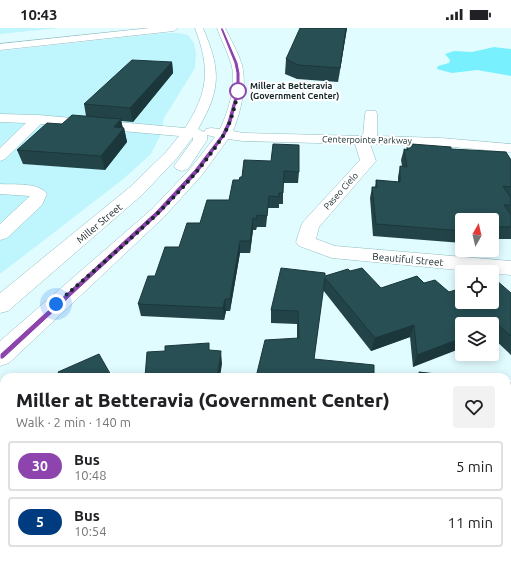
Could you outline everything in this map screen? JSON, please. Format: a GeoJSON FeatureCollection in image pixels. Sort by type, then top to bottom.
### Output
{"type":"FeatureCollection","features":[{"type":"Feature","properties":{"kind":"main road"},"geometry":{"type":"LineString","coordinates":[[0,38],[101,28]]}},
{"type":"Feature","properties":{"kind":"main road"},"geometry":{"type":"LineString","coordinates":[[0,47],[174,28]]}},
{"type":"Feature","properties":{"kind":"main road","name":"Miller Street"},"geometry":{"type":"LineString","coordinates":[[0,305],[121,204],[164,162],[190,131],[208,95],[212,76],[210,56],[199,28]]}},
{"type":"Feature","properties":{"kind":"main road","name":"Miller Street"},"geometry":{"type":"LineString","coordinates":[[0,369],[6,351],[158,213],[196,172],[224,135],[230,122],[238,90],[238,73],[236,63],[221,28]]}},
{"type":"Feature","properties":{"kind":"main road","name":"Centerpointe Parkway"},"geometry":{"type":"LineString","coordinates":[[212,76],[219,83],[221,92],[207,130],[214,134],[243,137],[441,142],[511,148]]}},
{"type":"Feature","properties":{"kind":"main road"},"geometry":{"type":"LineString","coordinates":[[365,140],[371,114]]}},
{"type":"Feature","properties":{"kind":"main road"},"geometry":{"type":"LineString","coordinates":[[0,118],[38,119],[190,131]]}},
{"type":"Feature","properties":{"kind":"main road"},"geometry":{"type":"LineString","coordinates":[[0,156],[38,119]]}},
{"type":"Feature","properties":{"kind":"main road","name":"Miller Street"},"geometry":{"type":"LineString","coordinates":[[79,284],[127,223],[154,197],[190,156],[200,140],[200,135],[190,131]]}},
{"type":"Feature","properties":{"kind":"main road","name":"Paseo Cielo"},"geometry":{"type":"LineString","coordinates":[[306,242],[310,226],[368,161],[365,140]]}},
{"type":"Feature","properties":{"kind":"main road"},"geometry":{"type":"LineString","coordinates":[[0,189],[32,191],[39,194],[36,201],[0,234]]}},
{"type":"Feature","properties":{"kind":"main road","name":"Beautiful Street"},"geometry":{"type":"LineString","coordinates":[[306,242],[332,252],[511,268]]}},
{"type":"Feature","properties":{"kind":"shaded area"},"geometry":{"type":"Polygon","coordinates":[[[0,28],[59,28],[0,34],[0,28]]]}},
{"type":"Feature","properties":{"kind":"shaded area"},"geometry":{"type":"Polygon","coordinates":[[[164,33],[188,35],[194,43],[196,54],[195,68],[164,118],[160,136],[151,154],[122,180],[0,274],[0,51],[164,33]]]}},
{"type":"Feature","properties":{"kind":"water"},"geometry":{"type":"Polygon","coordinates":[[[494,47],[511,49],[511,76],[477,70],[452,73],[437,69],[438,66],[449,63],[450,60],[445,54],[454,51],[472,52],[494,47]]]}},
{"type":"Feature","properties":{"kind":"building"},"geometry":{"type":"Polygon","coordinates":[[[300,28],[346,28],[340,68],[298,65],[286,59],[300,28]]]}},
{"type":"Feature","properties":{"kind":"building"},"geometry":{"type":"Polygon","coordinates":[[[132,60],[172,62],[130,108],[84,104],[132,60]]]}},
{"type":"Feature","properties":{"kind":"building"},"geometry":{"type":"Polygon","coordinates":[[[72,115],[121,119],[114,127],[124,128],[101,156],[17,150],[47,123],[62,124],[72,115]]]}},
{"type":"Feature","properties":{"kind":"building"},"geometry":{"type":"Polygon","coordinates":[[[273,144],[299,145],[299,172],[284,171],[283,193],[279,193],[279,197],[269,196],[267,216],[257,215],[256,219],[253,218],[250,241],[240,241],[230,299],[225,299],[223,308],[138,304],[148,276],[155,276],[165,247],[179,247],[187,223],[200,223],[207,200],[229,200],[233,180],[239,180],[240,177],[242,177],[244,160],[271,161],[273,144]]]}},
{"type":"Feature","properties":{"kind":"building"},"geometry":{"type":"Polygon","coordinates":[[[412,144],[451,147],[451,149],[506,152],[511,160],[511,187],[503,186],[511,198],[511,205],[504,205],[511,215],[511,227],[499,227],[499,213],[455,213],[455,230],[376,224],[372,187],[377,187],[376,180],[400,182],[400,166],[407,167],[404,149],[408,150],[407,146],[412,146],[412,144]]]}},
{"type":"Feature","properties":{"kind":"building"},"geometry":{"type":"Polygon","coordinates":[[[281,268],[325,273],[325,276],[348,269],[350,271],[362,268],[381,288],[417,276],[424,283],[435,280],[449,292],[455,290],[455,309],[499,309],[499,283],[511,293],[511,336],[499,326],[499,317],[455,317],[455,341],[417,355],[414,325],[375,338],[325,278],[314,359],[374,365],[374,373],[257,373],[265,340],[299,338],[298,311],[271,310],[281,268]]]}},
{"type":"Feature","properties":{"kind":"building"},"geometry":{"type":"Polygon","coordinates":[[[209,343],[209,350],[221,351],[218,373],[145,373],[147,352],[165,351],[165,346],[209,343]]]}},
{"type":"Feature","properties":{"kind":"building"},"geometry":{"type":"Polygon","coordinates":[[[99,354],[110,373],[59,373],[99,354]]]}},
{"type":"Feature","properties":{"kind":"bus line","name":"30"},"geometry":{"type":"LineString","coordinates":[[0,356],[158,213],[196,172],[224,135],[230,122],[238,90],[238,73],[236,63],[221,28]]}},
{"type":"Feature","properties":{"kind":"place","name":"Miller at Betteravia (Government Center)"},"geometry":{"type":"Point","coordinates":[238,91]}},
{"type":"Feature","properties":{"kind":"route"},"geometry":{"type":"LineString","coordinates":[[56,304],[158,213],[196,172],[224,135],[230,122],[238,91]]}}]}
